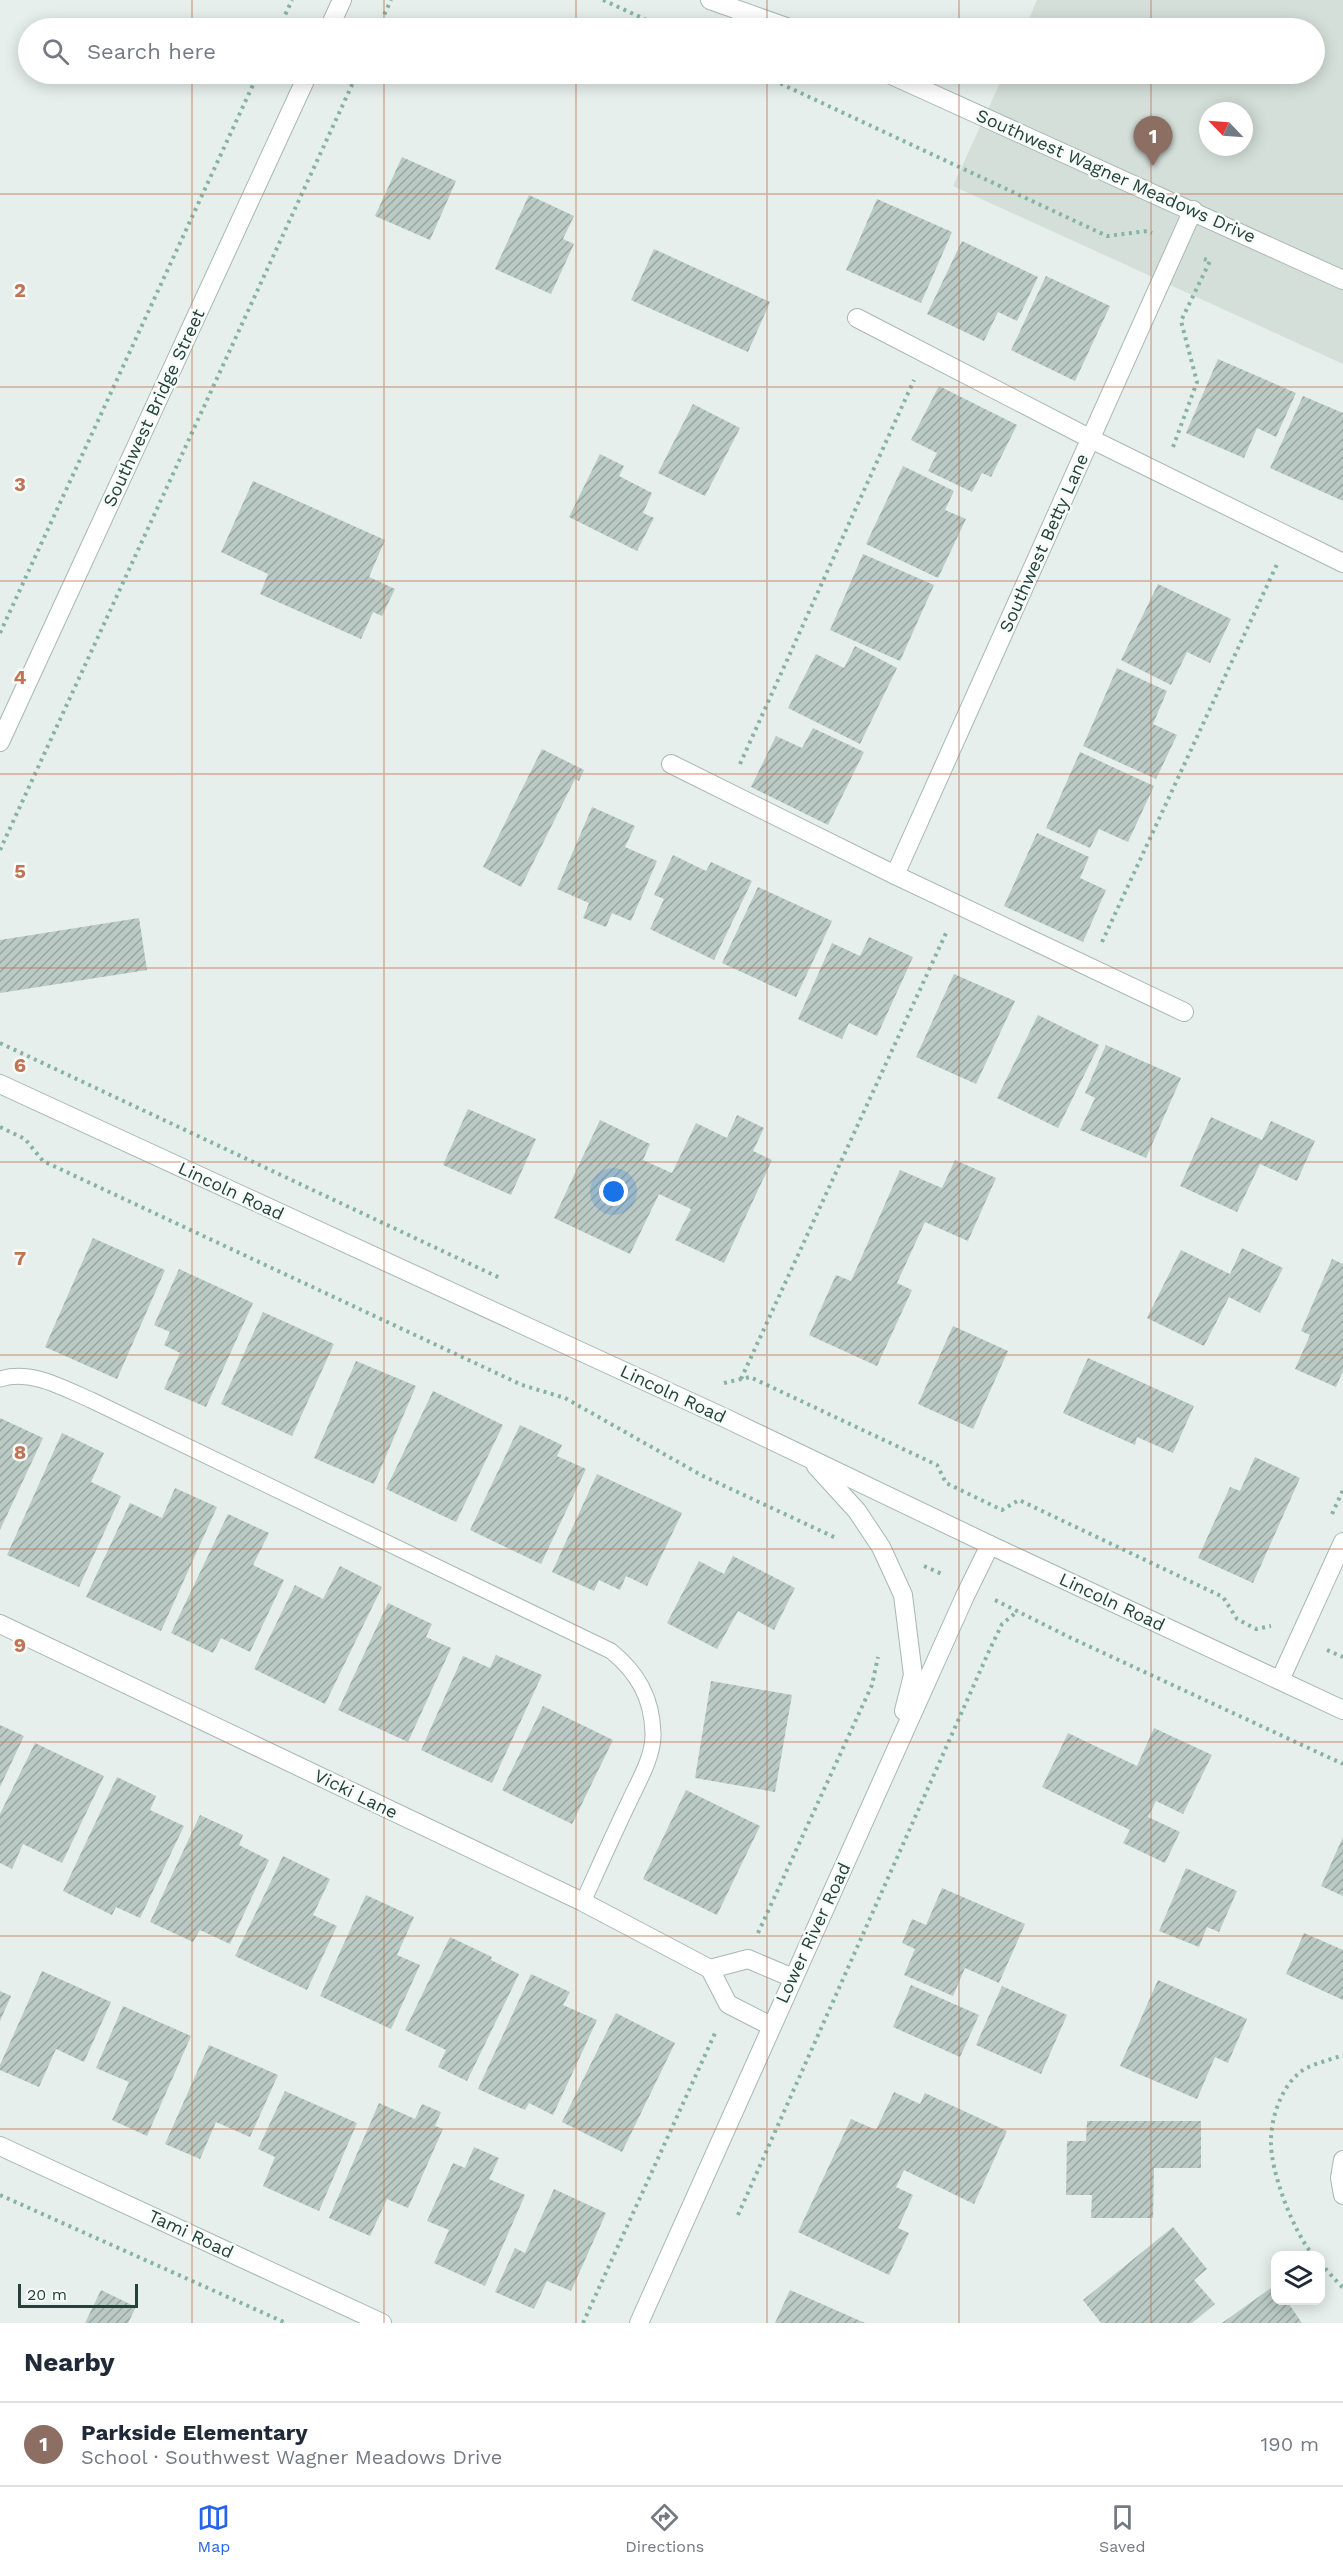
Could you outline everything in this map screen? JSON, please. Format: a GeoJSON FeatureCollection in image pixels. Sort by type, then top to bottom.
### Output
{"type":"FeatureCollection","features":[{"type":"Feature","properties":{"kind":"street"},"geometry":{"type":"LineString","coordinates":[[334,18],[342,0]]}},
{"type":"Feature","properties":{"kind":"street"},"geometry":{"type":"LineString","coordinates":[[710,0],[761,18]]}},
{"type":"Feature","properties":{"kind":"street","name":"Southwest Bridge Street"},"geometry":{"type":"LineString","coordinates":[[0,742],[303,84]]}},
{"type":"Feature","properties":{"kind":"street","name":"Southwest Wagner Meadows Drive"},"geometry":{"type":"LineString","coordinates":[[911,84],[1343,280]]}},
{"type":"Feature","properties":{"kind":"street","name":"Southwest Betty Lane"},"geometry":{"type":"LineString","coordinates":[[895,876],[1193,210]]}},
{"type":"Feature","properties":{"kind":"street"},"geometry":{"type":"LineString","coordinates":[[857,318],[1091,439],[1343,563]]}},
{"type":"Feature","properties":{"kind":"street"},"geometry":{"type":"LineString","coordinates":[[671,764],[895,876],[1184,1011]]}},
{"type":"Feature","properties":{"kind":"street","name":"Lincoln Road"},"geometry":{"type":"LineString","coordinates":[[0,1084],[808,1458],[1343,1710]]}},
{"type":"Feature","properties":{"kind":"street"},"geometry":{"type":"LineString","coordinates":[[808,1458],[857,1511],[881,1546],[903,1595],[913,1675],[894,1756]]}},
{"type":"Feature","properties":{"kind":"street"},"geometry":{"type":"LineString","coordinates":[[1280,1680],[1343,1542]]}},
{"type":"Feature","properties":{"kind":"street","name":"Lower River Road"},"geometry":{"type":"LineString","coordinates":[[639,2323],[771,2026],[990,1545]]}},
{"type":"Feature","properties":{"kind":"street","name":"Vicki Lane"},"geometry":{"type":"LineString","coordinates":[[0,1624],[583,1902],[710,1969]]}},
{"type":"Feature","properties":{"kind":"street"},"geometry":{"type":"LineString","coordinates":[[771,2026],[728,2004],[710,1969],[748,1959],[793,1978]]}},
{"type":"Feature","properties":{"kind":"street","name":"Tami Road"},"geometry":{"type":"LineString","coordinates":[[0,2146],[382,2323]]}},
{"type":"Feature","properties":{"kind":"street"},"geometry":{"type":"LineString","coordinates":[[1343,2160],[1340,2178],[1343,2195]]}},
{"type":"Feature","properties":{"kind":"lane"},"geometry":{"type":"LineString","coordinates":[[0,1379],[10,1376],[35,1377],[91,1400],[612,1651],[629,1665],[640,1681],[651,1710],[654,1736],[636,1785],[583,1902]]}},
{"type":"Feature","properties":{"kind":"path"},"geometry":{"type":"LineString","coordinates":[[284,18],[292,0]]}},
{"type":"Feature","properties":{"kind":"path"},"geometry":{"type":"LineString","coordinates":[[383,18],[391,0]]}},
{"type":"Feature","properties":{"kind":"path"},"geometry":{"type":"LineString","coordinates":[[603,0],[642,18]]}},
{"type":"Feature","properties":{"kind":"path"},"geometry":{"type":"LineString","coordinates":[[0,633],[253,84]]}},
{"type":"Feature","properties":{"kind":"path"},"geometry":{"type":"LineString","coordinates":[[0,850],[352,84]]}},
{"type":"Feature","properties":{"kind":"path"},"geometry":{"type":"LineString","coordinates":[[781,84],[1107,236],[1147,231],[1210,261],[1181,321],[1197,382],[1172,444],[1177,460],[1197,491]]}},
{"type":"Feature","properties":{"kind":"path"},"geometry":{"type":"LineString","coordinates":[[727,792],[926,353]]}},
{"type":"Feature","properties":{"kind":"path"},"geometry":{"type":"LineString","coordinates":[[1091,967],[1289,537]]}},
{"type":"Feature","properties":{"kind":"path"},"geometry":{"type":"LineString","coordinates":[[741,1379],[959,905]]}},
{"type":"Feature","properties":{"kind":"path"},"geometry":{"type":"LineString","coordinates":[[0,1043],[508,1282]]}},
{"type":"Feature","properties":{"kind":"path"},"geometry":{"type":"LineString","coordinates":[[0,1127],[25,1139],[44,1161],[522,1385],[565,1398],[701,1475],[834,1536],[842,1543]]}},
{"type":"Feature","properties":{"kind":"path"},"geometry":{"type":"LineString","coordinates":[[714,1379],[725,1384],[750,1377],[937,1465],[946,1484],[1002,1510],[1019,1500],[1223,1597],[1237,1619],[1256,1629],[1274,1625],[1343,1657]]}},
{"type":"Feature","properties":{"kind":"path"},"geometry":{"type":"LineString","coordinates":[[894,1575],[919,1564],[1343,1764]]}},
{"type":"Feature","properties":{"kind":"path"},"geometry":{"type":"LineString","coordinates":[[738,2216],[997,1633],[1002,1624],[1018,1611]]}},
{"type":"Feature","properties":{"kind":"path"},"geometry":{"type":"LineString","coordinates":[[1309,2251],[1304,2245],[1278,2184],[1271,2142],[1278,2103],[1298,2074],[1343,2056]]}},
{"type":"Feature","properties":{"kind":"path"},"geometry":{"type":"LineString","coordinates":[[0,2195],[286,2323]]}},
{"type":"Feature","properties":{"kind":"path"},"geometry":{"type":"LineString","coordinates":[[1325,2268],[1343,2288]]}},
{"type":"Feature","properties":{"kind":"shaded area"},"geometry":{"type":"Polygon","coordinates":[[[1037,0],[1343,0],[1343,364],[953,186],[999,84],[1325,84],[1325,18],[1029,18],[1037,0]]]}},
{"type":"Feature","properties":{"kind":"building"},"geometry":{"type":"Polygon","coordinates":[[[402,157],[456,181],[430,240],[375,216],[402,157]]]}},
{"type":"Feature","properties":{"kind":"building"},"geometry":{"type":"Polygon","coordinates":[[[529,195],[574,216],[563,239],[574,244],[551,294],[495,269],[529,195]]]}},
{"type":"Feature","properties":{"kind":"building"},"geometry":{"type":"Polygon","coordinates":[[[877,199],[952,232],[921,303],[846,270],[877,199]]]}},
{"type":"Feature","properties":{"kind":"building"},"geometry":{"type":"Polygon","coordinates":[[[962,241],[1038,277],[1017,321],[998,312],[984,341],[927,314],[962,241]]]}},
{"type":"Feature","properties":{"kind":"building"},"geometry":{"type":"Polygon","coordinates":[[[654,249],[770,302],[748,352],[631,300],[654,249]]]}},
{"type":"Feature","properties":{"kind":"building"},"geometry":{"type":"Polygon","coordinates":[[[1046,276],[1110,306],[1075,381],[1011,350],[1046,276]]]}},
{"type":"Feature","properties":{"kind":"building"},"geometry":{"type":"Polygon","coordinates":[[[1218,359],[1296,393],[1276,437],[1257,428],[1244,458],[1186,433],[1218,359]]]}},
{"type":"Feature","properties":{"kind":"building"},"geometry":{"type":"Polygon","coordinates":[[[939,386],[1017,425],[991,477],[982,473],[972,492],[928,471],[937,453],[911,440],[939,386]]]}},
{"type":"Feature","properties":{"kind":"building"},"geometry":{"type":"Polygon","coordinates":[[[1303,396],[1343,413],[1343,501],[1270,468],[1303,396]]]}},
{"type":"Feature","properties":{"kind":"building"},"geometry":{"type":"Polygon","coordinates":[[[693,404],[740,428],[705,496],[658,473],[693,404]]]}},
{"type":"Feature","properties":{"kind":"building"},"geometry":{"type":"Polygon","coordinates":[[[600,454],[624,466],[619,476],[652,493],[643,513],[654,518],[637,551],[569,517],[600,454]]]}},
{"type":"Feature","properties":{"kind":"building"},"geometry":{"type":"Polygon","coordinates":[[[903,466],[954,491],[945,510],[966,519],[938,578],[866,544],[903,466]]]}},
{"type":"Feature","properties":{"kind":"building"},"geometry":{"type":"Polygon","coordinates":[[[253,481],[385,540],[369,577],[395,589],[382,616],[373,612],[361,639],[260,594],[268,574],[221,552],[253,481]]]}},
{"type":"Feature","properties":{"kind":"building"},"geometry":{"type":"Polygon","coordinates":[[[863,554],[934,585],[900,661],[830,630],[863,554]]]}},
{"type":"Feature","properties":{"kind":"building"},"geometry":{"type":"Polygon","coordinates":[[[1158,584],[1231,619],[1210,663],[1187,652],[1171,685],[1121,660],[1158,584]]]}},
{"type":"Feature","properties":{"kind":"building"},"geometry":{"type":"Polygon","coordinates":[[[855,646],[897,668],[860,744],[788,708],[816,654],[844,668],[855,646]]]}},
{"type":"Feature","properties":{"kind":"building"},"geometry":{"type":"Polygon","coordinates":[[[1117,668],[1167,691],[1153,724],[1177,735],[1156,779],[1083,746],[1117,668]]]}},
{"type":"Feature","properties":{"kind":"building"},"geometry":{"type":"Polygon","coordinates":[[[813,728],[864,752],[828,825],[751,787],[776,736],[802,748],[813,728]]]}},
{"type":"Feature","properties":{"kind":"building"},"geometry":{"type":"Polygon","coordinates":[[[542,749],[584,770],[579,781],[575,779],[521,887],[483,867],[542,749]]]}},
{"type":"Feature","properties":{"kind":"building"},"geometry":{"type":"Polygon","coordinates":[[[1080,752],[1154,786],[1128,842],[1099,829],[1090,848],[1046,828],[1080,752]]]}},
{"type":"Feature","properties":{"kind":"building"},"geometry":{"type":"Polygon","coordinates":[[[592,807],[635,826],[625,847],[657,861],[631,921],[612,913],[606,927],[583,918],[589,903],[557,889],[592,807]]]}},
{"type":"Feature","properties":{"kind":"building"},"geometry":{"type":"Polygon","coordinates":[[[1037,833],[1089,857],[1080,878],[1106,890],[1083,942],[1004,906],[1037,833]]]}},
{"type":"Feature","properties":{"kind":"building"},"geometry":{"type":"Polygon","coordinates":[[[673,855],[706,871],[711,862],[752,881],[714,960],[650,929],[664,899],[654,895],[673,855]]]}},
{"type":"Feature","properties":{"kind":"building"},"geometry":{"type":"Polygon","coordinates":[[[758,887],[832,921],[796,997],[722,963],[758,887]]]}},
{"type":"Feature","properties":{"kind":"building"},"geometry":{"type":"Polygon","coordinates":[[[139,918],[147,970],[0,993],[0,940],[139,918]]]}},
{"type":"Feature","properties":{"kind":"building"},"geometry":{"type":"Polygon","coordinates":[[[869,937],[913,957],[877,1036],[849,1023],[842,1039],[798,1019],[832,943],[860,956],[869,937]]]}},
{"type":"Feature","properties":{"kind":"building"},"geometry":{"type":"Polygon","coordinates":[[[954,974],[1015,1001],[976,1084],[916,1057],[954,974]]]}},
{"type":"Feature","properties":{"kind":"building"},"geometry":{"type":"Polygon","coordinates":[[[1038,1015],[1099,1045],[1058,1128],[997,1098],[1038,1015]]]}},
{"type":"Feature","properties":{"kind":"building"},"geometry":{"type":"Polygon","coordinates":[[[1106,1045],[1181,1078],[1146,1158],[1080,1130],[1095,1098],[1085,1093],[1106,1045]]]}},
{"type":"Feature","properties":{"kind":"building"},"geometry":{"type":"Polygon","coordinates":[[[468,1109],[536,1139],[511,1195],[443,1165],[468,1109]]]}},
{"type":"Feature","properties":{"kind":"building"},"geometry":{"type":"Polygon","coordinates":[[[737,1115],[764,1128],[753,1151],[772,1160],[724,1263],[675,1240],[691,1209],[659,1194],[630,1254],[554,1218],[600,1120],[650,1144],[643,1160],[672,1173],[696,1123],[727,1138],[737,1115]]]}},
{"type":"Feature","properties":{"kind":"building"},"geometry":{"type":"Polygon","coordinates":[[[1211,1117],[1262,1140],[1271,1121],[1315,1141],[1297,1181],[1260,1164],[1237,1212],[1180,1186],[1211,1117]]]}},
{"type":"Feature","properties":{"kind":"building"},"geometry":{"type":"Polygon","coordinates":[[[955,1160],[996,1178],[968,1241],[925,1222],[897,1283],[912,1290],[877,1366],[809,1335],[836,1275],[851,1281],[900,1170],[942,1188],[955,1160]]]}},
{"type":"Feature","properties":{"kind":"building"},"geometry":{"type":"Polygon","coordinates":[[[93,1238],[165,1270],[117,1379],[45,1347],[93,1238]]]}},
{"type":"Feature","properties":{"kind":"building"},"geometry":{"type":"Polygon","coordinates":[[[1242,1248],[1283,1268],[1260,1313],[1229,1297],[1204,1346],[1147,1318],[1181,1250],[1230,1274],[1242,1248]]]}},
{"type":"Feature","properties":{"kind":"building"},"geometry":{"type":"Polygon","coordinates":[[[1332,1259],[1343,1264],[1343,1371],[1336,1387],[1295,1369],[1310,1335],[1301,1331],[1332,1259]]]}},
{"type":"Feature","properties":{"kind":"building"},"geometry":{"type":"Polygon","coordinates":[[[179,1269],[253,1303],[206,1407],[164,1389],[180,1353],[164,1345],[170,1332],[154,1325],[179,1269]]]}},
{"type":"Feature","properties":{"kind":"building"},"geometry":{"type":"Polygon","coordinates":[[[263,1312],[334,1344],[292,1436],[221,1404],[263,1312]]]}},
{"type":"Feature","properties":{"kind":"building"},"geometry":{"type":"Polygon","coordinates":[[[953,1326],[1008,1351],[973,1429],[918,1404],[953,1326]]]}},
{"type":"Feature","properties":{"kind":"building"},"geometry":{"type":"Polygon","coordinates":[[[1088,1358],[1194,1406],[1173,1453],[1137,1437],[1135,1445],[1063,1413],[1088,1358]]]}},
{"type":"Feature","properties":{"kind":"building"},"geometry":{"type":"Polygon","coordinates":[[[356,1361],[416,1386],[374,1484],[314,1458],[356,1361]]]}},
{"type":"Feature","properties":{"kind":"building"},"geometry":{"type":"Polygon","coordinates":[[[433,1391],[503,1425],[456,1522],[386,1489],[433,1391]]]}},
{"type":"Feature","properties":{"kind":"building"},"geometry":{"type":"Polygon","coordinates":[[[0,1418],[43,1438],[0,1530],[0,1418]]]}},
{"type":"Feature","properties":{"kind":"building"},"geometry":{"type":"Polygon","coordinates":[[[520,1425],[562,1445],[557,1456],[586,1469],[541,1564],[470,1530],[520,1425]]]}},
{"type":"Feature","properties":{"kind":"building"},"geometry":{"type":"Polygon","coordinates":[[[62,1433],[104,1453],[91,1482],[121,1496],[79,1587],[7,1555],[62,1433]]]}},
{"type":"Feature","properties":{"kind":"building"},"geometry":{"type":"Polygon","coordinates":[[[1255,1457],[1300,1478],[1253,1583],[1198,1558],[1230,1487],[1240,1491],[1255,1457]]]}},
{"type":"Feature","properties":{"kind":"building"},"geometry":{"type":"Polygon","coordinates":[[[597,1474],[682,1513],[647,1586],[626,1576],[620,1590],[599,1580],[594,1591],[552,1572],[597,1474]]]}},
{"type":"Feature","properties":{"kind":"building"},"geometry":{"type":"Polygon","coordinates":[[[175,1488],[217,1507],[161,1631],[86,1597],[130,1503],[162,1518],[175,1488]]]}},
{"type":"Feature","properties":{"kind":"building"},"geometry":{"type":"Polygon","coordinates":[[[228,1514],[269,1533],[253,1565],[284,1580],[250,1652],[221,1638],[213,1653],[171,1633],[228,1514]]]}},
{"type":"Feature","properties":{"kind":"building"},"geometry":{"type":"Polygon","coordinates":[[[733,1556],[795,1588],[774,1630],[738,1611],[717,1649],[667,1623],[699,1561],[724,1574],[733,1556]]]}},
{"type":"Feature","properties":{"kind":"building"},"geometry":{"type":"Polygon","coordinates":[[[340,1566],[382,1587],[325,1704],[254,1669],[295,1585],[323,1599],[340,1566]]]}},
{"type":"Feature","properties":{"kind":"building"},"geometry":{"type":"Polygon","coordinates":[[[388,1603],[432,1624],[426,1637],[451,1648],[408,1742],[338,1710],[388,1603]]]}},
{"type":"Feature","properties":{"kind":"building"},"geometry":{"type":"Polygon","coordinates":[[[496,1655],[542,1675],[492,1783],[421,1750],[463,1656],[490,1668],[496,1655]]]}},
{"type":"Feature","properties":{"kind":"building"},"geometry":{"type":"Polygon","coordinates":[[[711,1681],[792,1695],[775,1792],[695,1778],[711,1681]]]}},
{"type":"Feature","properties":{"kind":"building"},"geometry":{"type":"Polygon","coordinates":[[[543,1706],[613,1740],[572,1824],[502,1790],[543,1706]]]}},
{"type":"Feature","properties":{"kind":"building"},"geometry":{"type":"Polygon","coordinates":[[[0,1725],[24,1736],[0,1787],[0,1725]]]}},
{"type":"Feature","properties":{"kind":"building"},"geometry":{"type":"Polygon","coordinates":[[[1154,1728],[1212,1755],[1183,1814],[1156,1801],[1148,1817],[1180,1832],[1165,1863],[1123,1843],[1130,1830],[1042,1787],[1068,1733],[1137,1766],[1154,1728]]]}},
{"type":"Feature","properties":{"kind":"building"},"geometry":{"type":"Polygon","coordinates":[[[35,1743],[104,1776],[62,1863],[23,1844],[12,1869],[0,1863],[0,1814],[35,1743]]]}},
{"type":"Feature","properties":{"kind":"building"},"geometry":{"type":"Polygon","coordinates":[[[117,1777],[156,1796],[150,1810],[184,1826],[140,1918],[116,1907],[112,1915],[63,1891],[117,1777]]]}},
{"type":"Feature","properties":{"kind":"building"},"geometry":{"type":"Polygon","coordinates":[[[686,1790],[760,1826],[717,1915],[643,1879],[686,1790]]]}},
{"type":"Feature","properties":{"kind":"building"},"geometry":{"type":"Polygon","coordinates":[[[200,1815],[243,1835],[239,1845],[269,1860],[230,1944],[200,1930],[193,1942],[150,1922],[200,1815]]]}},
{"type":"Feature","properties":{"kind":"building"},"geometry":{"type":"Polygon","coordinates":[[[1343,1837],[1343,1896],[1321,1886],[1343,1837]]]}},
{"type":"Feature","properties":{"kind":"building"},"geometry":{"type":"Polygon","coordinates":[[[283,1856],[330,1879],[313,1915],[337,1926],[307,1990],[235,1956],[283,1856]]]}},
{"type":"Feature","properties":{"kind":"building"},"geometry":{"type":"Polygon","coordinates":[[[1186,1868],[1237,1891],[1219,1932],[1207,1927],[1199,1947],[1159,1931],[1186,1868]]]}},
{"type":"Feature","properties":{"kind":"building"},"geometry":{"type":"Polygon","coordinates":[[[942,1888],[1025,1924],[999,1983],[965,1968],[953,1996],[904,1975],[915,1949],[902,1943],[912,1919],[926,1925],[942,1888]]]}},
{"type":"Feature","properties":{"kind":"building"},"geometry":{"type":"Polygon","coordinates":[[[366,1895],[414,1917],[397,1955],[420,1965],[391,2029],[320,1996],[366,1895]]]}},
{"type":"Feature","properties":{"kind":"building"},"geometry":{"type":"Polygon","coordinates":[[[1304,1933],[1343,1950],[1343,2000],[1286,1974],[1304,1933]]]}},
{"type":"Feature","properties":{"kind":"building"},"geometry":{"type":"Polygon","coordinates":[[[450,1937],[492,1957],[491,1960],[519,1974],[467,2081],[438,2067],[446,2050],[405,2030],[450,1937]]]}},
{"type":"Feature","properties":{"kind":"building"},"geometry":{"type":"Polygon","coordinates":[[[42,1971],[111,2002],[84,2062],[56,2049],[39,2087],[0,2070],[0,2065],[42,1971]]]}},
{"type":"Feature","properties":{"kind":"building"},"geometry":{"type":"Polygon","coordinates":[[[531,1974],[570,1992],[563,2005],[597,2020],[553,2115],[529,2103],[525,2110],[478,2089],[531,1974]]]}},
{"type":"Feature","properties":{"kind":"building"},"geometry":{"type":"Polygon","coordinates":[[[1158,1980],[1247,2019],[1228,2063],[1215,2057],[1197,2099],[1120,2066],[1158,1980]]]}},
{"type":"Feature","properties":{"kind":"building"},"geometry":{"type":"Polygon","coordinates":[[[911,1985],[979,2015],[960,2057],[893,2027],[911,1985]]]}},
{"type":"Feature","properties":{"kind":"building"},"geometry":{"type":"Polygon","coordinates":[[[1002,1986],[1067,2015],[1041,2074],[976,2045],[1002,1986]]]}},
{"type":"Feature","properties":{"kind":"building"},"geometry":{"type":"Polygon","coordinates":[[[0,1991],[11,1996],[0,2021],[0,1991]]]}},
{"type":"Feature","properties":{"kind":"building"},"geometry":{"type":"Polygon","coordinates":[[[123,2006],[191,2036],[147,2136],[112,2120],[129,2082],[96,2068],[123,2006]]]}},
{"type":"Feature","properties":{"kind":"building"},"geometry":{"type":"Polygon","coordinates":[[[616,2013],[675,2043],[622,2152],[562,2122],[616,2013]]]}},
{"type":"Feature","properties":{"kind":"building"},"geometry":{"type":"Polygon","coordinates":[[[209,2045],[278,2075],[250,2137],[216,2122],[200,2159],[165,2144],[209,2045]]]}},
{"type":"Feature","properties":{"kind":"building"},"geometry":{"type":"Polygon","coordinates":[[[285,2091],[357,2123],[319,2211],[263,2186],[275,2157],[258,2149],[285,2091]]]}},
{"type":"Feature","properties":{"kind":"building"},"geometry":{"type":"Polygon","coordinates":[[[894,2092],[920,2104],[925,2093],[1007,2131],[974,2204],[904,2170],[896,2187],[913,2195],[898,2228],[909,2233],[889,2275],[798,2232],[851,2119],[876,2130],[894,2092]]]}},
{"type":"Feature","properties":{"kind":"building"},"geometry":{"type":"Polygon","coordinates":[[[379,2103],[415,2119],[422,2104],[441,2112],[435,2126],[443,2129],[408,2208],[387,2199],[370,2236],[329,2218],[379,2103]]]}},
{"type":"Feature","properties":{"kind":"building"},"geometry":{"type":"Polygon","coordinates":[[[1087,2121],[1201,2121],[1201,2168],[1154,2168],[1153,2218],[1091,2218],[1092,2195],[1066,2195],[1067,2141],[1086,2141],[1087,2121]]]}},
{"type":"Feature","properties":{"kind":"building"},"geometry":{"type":"Polygon","coordinates":[[[474,2147],[499,2158],[489,2179],[525,2195],[485,2286],[434,2263],[449,2230],[427,2221],[453,2163],[465,2168],[474,2147]]]}},
{"type":"Feature","properties":{"kind":"building"},"geometry":{"type":"Polygon","coordinates":[[[554,2189],[606,2213],[571,2291],[547,2281],[534,2309],[495,2292],[515,2248],[525,2253],[554,2189]]]}},
{"type":"Feature","properties":{"kind":"building"},"geometry":{"type":"Polygon","coordinates":[[[1173,2227],[1207,2269],[1194,2280],[1215,2304],[1192,2323],[1101,2323],[1083,2300],[1173,2227]]]}},
{"type":"Feature","properties":{"kind":"building"},"geometry":{"type":"Polygon","coordinates":[[[1271,2288],[1271,2305],[1289,2305],[1302,2323],[1222,2323],[1271,2288]]]}},
{"type":"Feature","properties":{"kind":"building"},"geometry":{"type":"Polygon","coordinates":[[[101,2290],[136,2307],[128,2323],[85,2323],[101,2290]]]}},
{"type":"Feature","properties":{"kind":"building"},"geometry":{"type":"Polygon","coordinates":[[[790,2290],[865,2323],[775,2323],[790,2290]]]}},
{"type":"Feature","properties":{"kind":"place","name":"Parkside Elementary"},"geometry":{"type":"Point","coordinates":[1153,166]}}]}
